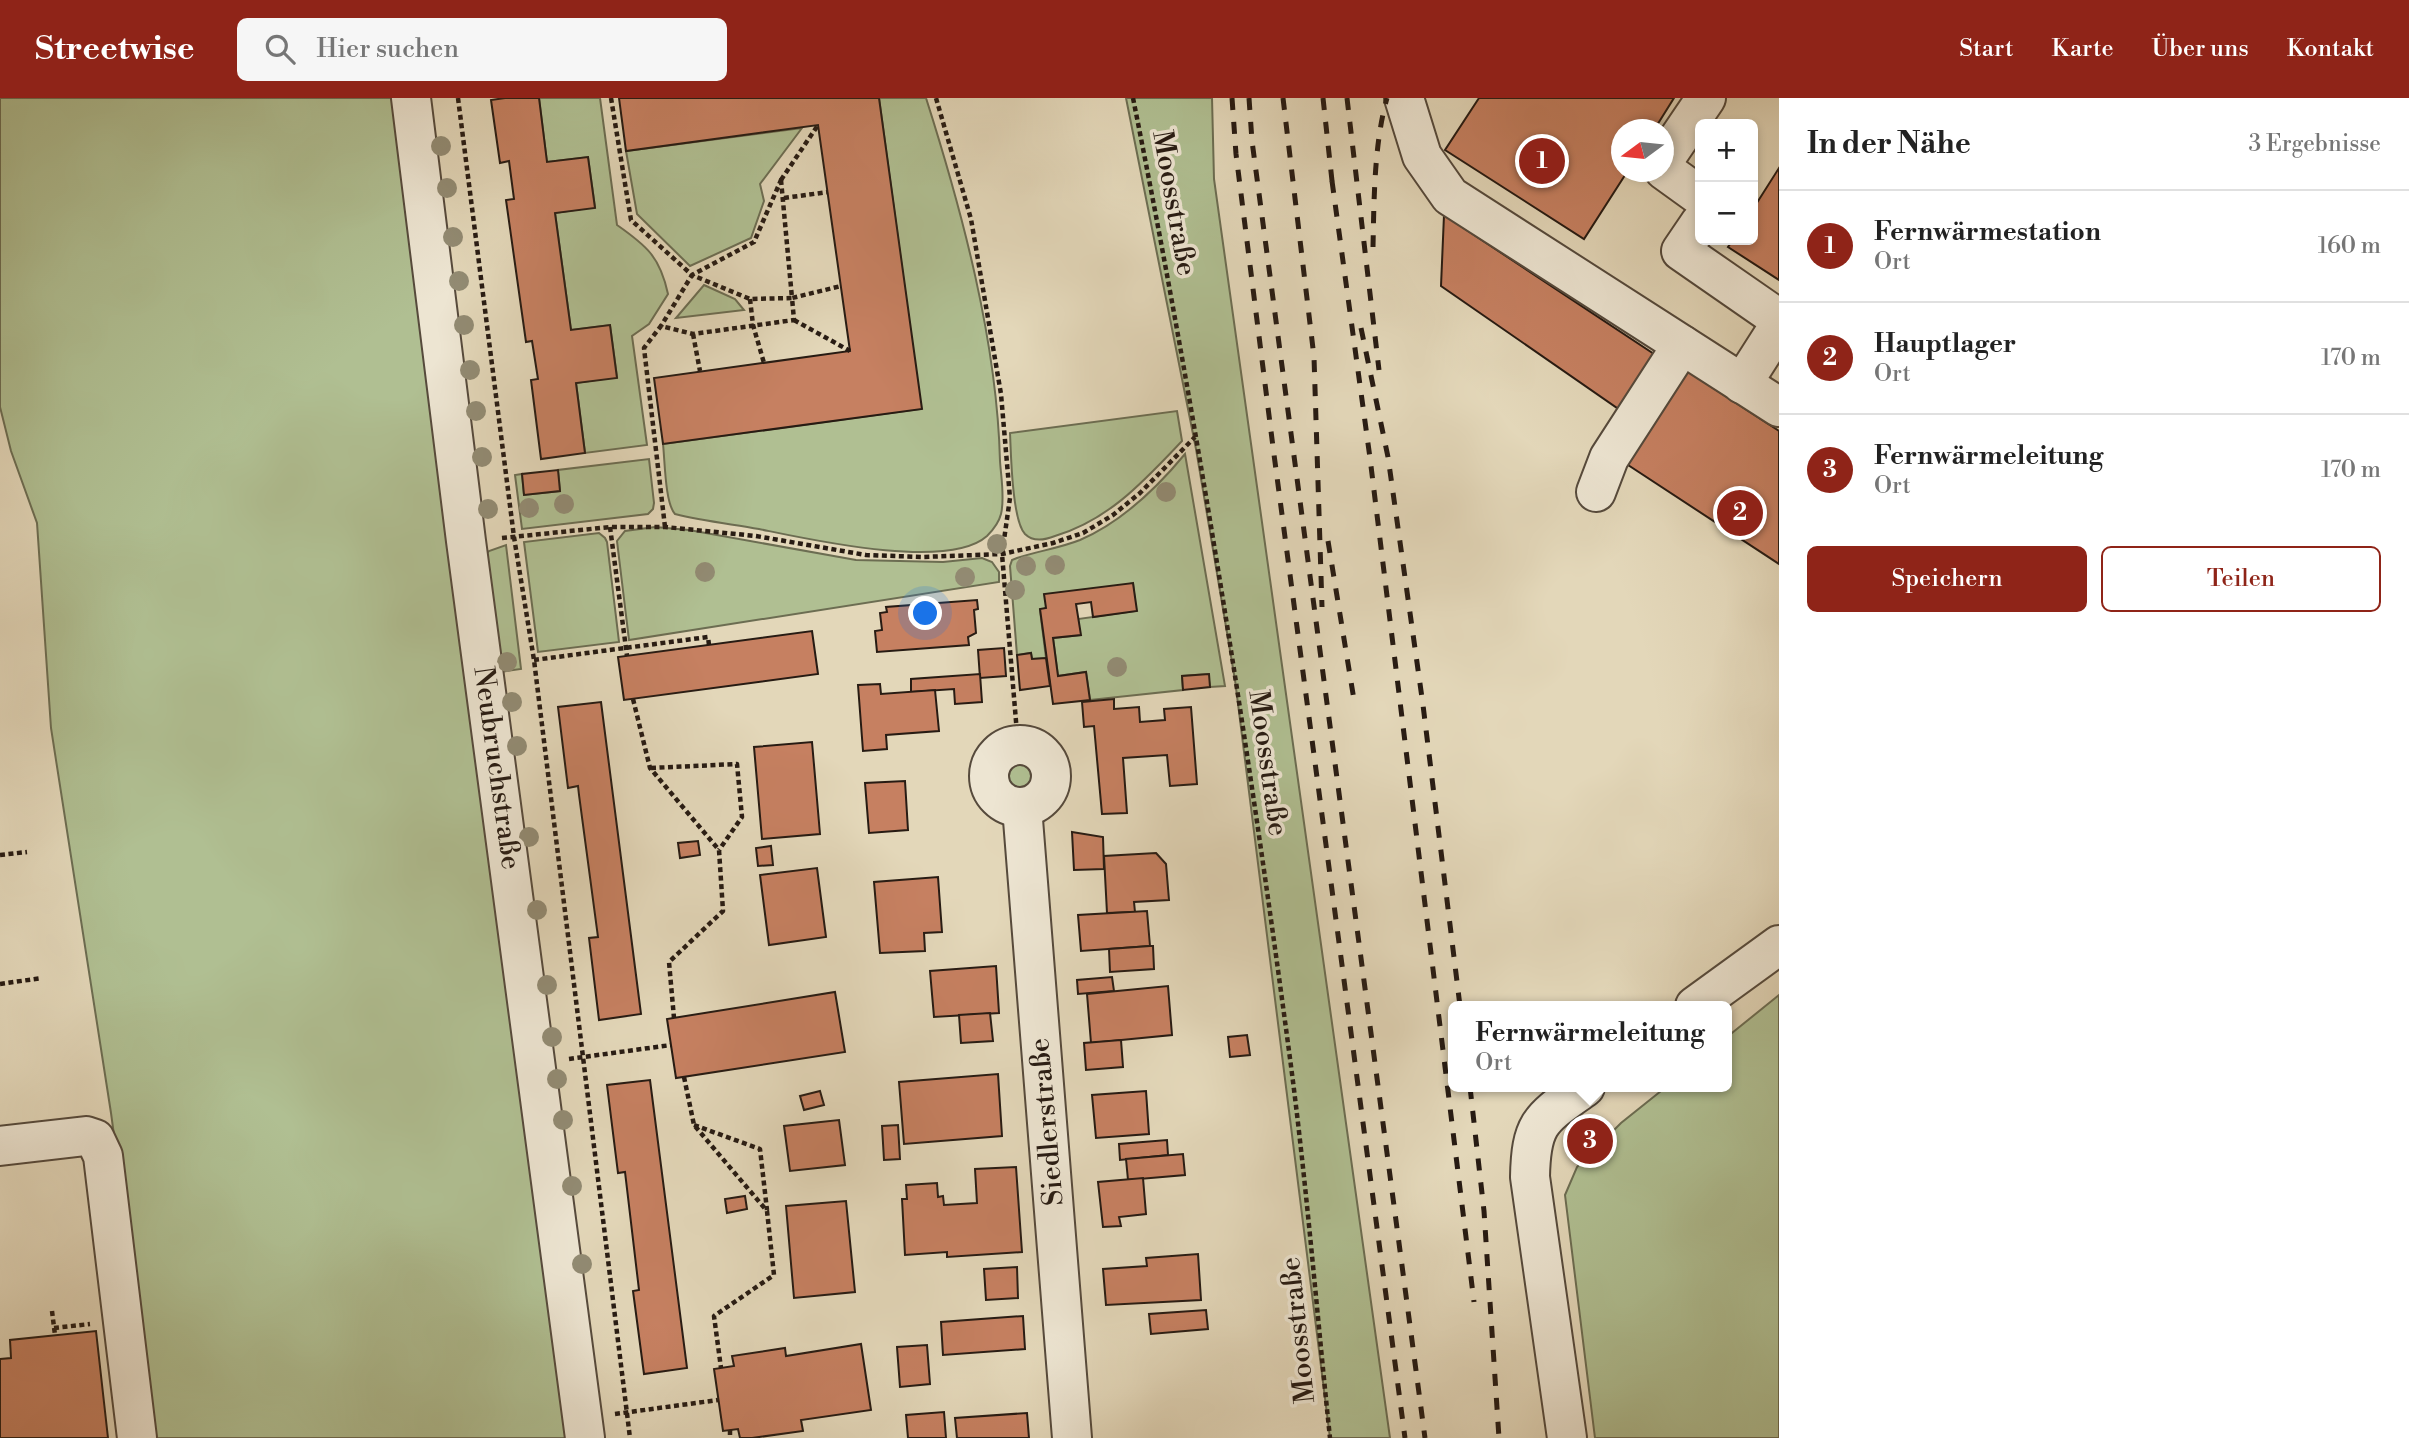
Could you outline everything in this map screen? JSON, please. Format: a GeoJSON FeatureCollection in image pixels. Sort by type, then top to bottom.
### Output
{"type":"FeatureCollection","features":[{"type":"Feature","properties":{"kind":"street","name":"Neubruchstraße"},"geometry":{"type":"LineString","coordinates":[[411,98],[466,541],[584,1428]]}},
{"type":"Feature","properties":{"kind":"street"},"geometry":{"type":"LineString","coordinates":[[1404,98],[1422,156],[1450,196],[1779,407]]}},
{"type":"Feature","properties":{"kind":"street"},"geometry":{"type":"LineString","coordinates":[[1674,145],[1706,98]]}},
{"type":"Feature","properties":{"kind":"street"},"geometry":{"type":"LineString","coordinates":[[1674,177],[1695,192]]}},
{"type":"Feature","properties":{"kind":"street"},"geometry":{"type":"LineString","coordinates":[[1695,230],[1681,251],[1779,319]]}},
{"type":"Feature","properties":{"kind":"street"},"geometry":{"type":"LineString","coordinates":[[1742,384],[1779,326]]}},
{"type":"Feature","properties":{"kind":"street"},"geometry":{"type":"LineString","coordinates":[[1597,492],[1609,458],[1682,345]]}},
{"type":"Feature","properties":{"kind":"street","name":"Siedlerstraße"},"geometry":{"type":"LineString","coordinates":[[1018,745],[1029,746],[1038,751],[1050,769],[1048,790],[1041,798],[1022,807],[1072,1438]]}},
{"type":"Feature","properties":{"kind":"street"},"geometry":{"type":"LineString","coordinates":[[1702,1001],[1779,945]]}},
{"type":"Feature","properties":{"kind":"street"},"geometry":{"type":"LineString","coordinates":[[1567,1438],[1530,1177],[1531,1147],[1540,1123],[1579,1092]]}},
{"type":"Feature","properties":{"kind":"street"},"geometry":{"type":"LineString","coordinates":[[0,1146],[86,1136],[94,1139],[103,1156],[137,1438]]}},
{"type":"Feature","properties":{"kind":"path","name":"Neubruchstraße"},"geometry":{"type":"LineString","coordinates":[[458,98],[514,537],[534,660],[630,1438]]}},
{"type":"Feature","properties":{"kind":"path"},"geometry":{"type":"LineString","coordinates":[[611,98],[631,220],[692,275],[750,299],[792,299],[841,286]]}},
{"type":"Feature","properties":{"kind":"path"},"geometry":{"type":"LineString","coordinates":[[936,98],[971,219],[1001,394],[1010,498],[1002,554],[1018,745]]}},
{"type":"Feature","properties":{"kind":"path","name":"Moosstraße"},"geometry":{"type":"LineString","coordinates":[[1133,98],[1195,437],[1235,680],[1291,1068],[1330,1438]]}},
{"type":"Feature","properties":{"kind":"path"},"geometry":{"type":"LineString","coordinates":[[665,527],[644,348],[661,326],[692,275],[754,242],[781,180],[818,125]]}},
{"type":"Feature","properties":{"kind":"path"},"geometry":{"type":"LineString","coordinates":[[781,180],[794,320]]}},
{"type":"Feature","properties":{"kind":"path"},"geometry":{"type":"LineString","coordinates":[[784,198],[828,192]]}},
{"type":"Feature","properties":{"kind":"path"},"geometry":{"type":"LineString","coordinates":[[750,299],[753,325],[764,363]]}},
{"type":"Feature","properties":{"kind":"path"},"geometry":{"type":"LineString","coordinates":[[661,326],[693,334],[794,320],[850,351]]}},
{"type":"Feature","properties":{"kind":"path"},"geometry":{"type":"LineString","coordinates":[[693,334],[701,371]]}},
{"type":"Feature","properties":{"kind":"path"},"geometry":{"type":"LineString","coordinates":[[466,541],[610,527],[665,527],[756,536],[866,555],[922,557],[1002,554],[1053,544],[1083,533],[1113,515],[1140,493],[1195,437]]}},
{"type":"Feature","properties":{"kind":"path"},"geometry":{"type":"LineString","coordinates":[[610,527],[626,656]]}},
{"type":"Feature","properties":{"kind":"path"},"geometry":{"type":"LineString","coordinates":[[534,660],[708,637],[709,645]]}},
{"type":"Feature","properties":{"kind":"path"},"geometry":{"type":"LineString","coordinates":[[633,699],[650,768],[719,850],[723,911],[668,962],[674,1018]]}},
{"type":"Feature","properties":{"kind":"path"},"geometry":{"type":"LineString","coordinates":[[650,768],[737,764],[742,817],[719,850]]}},
{"type":"Feature","properties":{"kind":"path"},"geometry":{"type":"LineString","coordinates":[[0,856],[27,852]]}},
{"type":"Feature","properties":{"kind":"path"},"geometry":{"type":"LineString","coordinates":[[0,984],[42,978]]}},
{"type":"Feature","properties":{"kind":"path"},"geometry":{"type":"LineString","coordinates":[[536,1063],[671,1045]]}},
{"type":"Feature","properties":{"kind":"path"},"geometry":{"type":"LineString","coordinates":[[684,1077],[694,1125],[767,1211]]}},
{"type":"Feature","properties":{"kind":"path"},"geometry":{"type":"LineString","coordinates":[[694,1125],[760,1149],[767,1211],[774,1275],[714,1316],[721,1368]]}},
{"type":"Feature","properties":{"kind":"path"},"geometry":{"type":"LineString","coordinates":[[51,1311],[55,1335]]}},
{"type":"Feature","properties":{"kind":"path"},"geometry":{"type":"LineString","coordinates":[[584,1428],[627,1412],[718,1400]]}},
{"type":"Feature","properties":{"kind":"path"},"geometry":{"type":"LineString","coordinates":[[730,1430],[730,1438]]}},
{"type":"Feature","properties":{"kind":"green space"},"geometry":{"type":"Polygon","coordinates":[[[0,98],[412,98],[578,1438],[155,1438],[111,1113],[51,728],[37,523],[11,451],[0,407],[0,98]]]}},
{"type":"Feature","properties":{"kind":"green space"},"geometry":{"type":"Polygon","coordinates":[[[539,98],[600,98],[617,225],[651,254],[665,281],[668,294],[649,324],[632,336],[647,445],[585,453],[576,383],[617,377],[610,325],[571,330],[555,213],[595,207],[588,157],[547,162],[539,98]]]}},
{"type":"Feature","properties":{"kind":"green space"},"geometry":{"type":"Polygon","coordinates":[[[879,98],[926,98],[952,186],[985,323],[992,370],[1003,494],[999,520],[987,536],[968,546],[942,551],[911,552],[842,545],[675,514],[667,492],[663,444],[921,409],[879,98]]]}},
{"type":"Feature","properties":{"kind":"green space"},"geometry":{"type":"Polygon","coordinates":[[[1126,98],[1212,98],[1214,179],[1390,1438],[1330,1438],[1235,680],[1196,449],[1126,98]]]}},
{"type":"Feature","properties":{"kind":"green space"},"geometry":{"type":"Polygon","coordinates":[[[802,128],[760,184],[764,201],[751,238],[690,266],[637,214],[626,151],[802,128]]]}},
{"type":"Feature","properties":{"kind":"green space"},"geometry":{"type":"Polygon","coordinates":[[[704,285],[735,299],[744,310],[676,318],[704,285]]]}},
{"type":"Feature","properties":{"kind":"green space"},"geometry":{"type":"Polygon","coordinates":[[[1177,411],[1182,441],[1124,498],[1074,529],[1043,539],[1035,539],[1025,534],[1017,515],[1010,433],[1177,411]]]}},
{"type":"Feature","properties":{"kind":"green space"},"geometry":{"type":"Polygon","coordinates":[[[1185,454],[1225,686],[1210,687],[1208,674],[1182,676],[1183,690],[1090,700],[1086,672],[1058,676],[1053,638],[1080,635],[1078,619],[1136,611],[1133,583],[1040,610],[1046,658],[1032,659],[1031,653],[1017,655],[1010,566],[1012,560],[1080,540],[1110,524],[1150,492],[1185,454]]]}},
{"type":"Feature","properties":{"kind":"green space"},"geometry":{"type":"Polygon","coordinates":[[[649,459],[654,503],[648,514],[522,529],[515,475],[522,474],[524,495],[560,491],[558,470],[649,459]]]}},
{"type":"Feature","properties":{"kind":"green space"},"geometry":{"type":"Polygon","coordinates":[[[655,527],[689,530],[856,560],[943,562],[982,558],[992,562],[999,572],[999,582],[629,640],[617,541],[625,531],[655,527]]]}},
{"type":"Feature","properties":{"kind":"green space"},"geometry":{"type":"Polygon","coordinates":[[[599,533],[607,542],[619,642],[538,652],[524,542],[599,533]]]}},
{"type":"Feature","properties":{"kind":"green space"},"geometry":{"type":"Polygon","coordinates":[[[506,545],[521,669],[500,672],[485,555],[506,545]]]}},
{"type":"Feature","properties":{"kind":"green space"},"geometry":{"type":"Polygon","coordinates":[[[1020,756],[1034,761],[1039,775],[1034,789],[1020,794],[1006,789],[1001,775],[1006,761],[1020,756]]]}},
{"type":"Feature","properties":{"kind":"green space"},"geometry":{"type":"Polygon","coordinates":[[[1779,995],[1779,1438],[1595,1438],[1565,1195],[1577,1167],[1621,1123],[1660,1092],[1732,1092],[1732,1033],[1779,995]]]}},
{"type":"Feature","properties":{"kind":"building"},"geometry":{"type":"Polygon","coordinates":[[[539,98],[547,162],[588,157],[595,208],[555,213],[571,330],[610,325],[617,378],[576,383],[585,453],[541,459],[531,380],[538,379],[532,341],[526,342],[506,200],[514,199],[509,161],[500,163],[491,100],[539,98]]]}},
{"type":"Feature","properties":{"kind":"building"},"geometry":{"type":"Polygon","coordinates":[[[619,98],[879,98],[922,409],[663,444],[654,378],[850,351],[818,125],[626,151],[619,98]]]}},
{"type":"Feature","properties":{"kind":"building"},"geometry":{"type":"Polygon","coordinates":[[[1479,98],[1674,98],[1661,119],[1611,119],[1611,182],[1621,182],[1584,239],[1445,150],[1479,98]]]}},
{"type":"Feature","properties":{"kind":"building"},"geometry":{"type":"Polygon","coordinates":[[[1779,168],[1779,280],[1728,247],[1758,245],[1758,201],[1779,168]]]}},
{"type":"Feature","properties":{"kind":"building"},"geometry":{"type":"Polygon","coordinates":[[[1444,215],[1657,356],[1620,410],[1441,286],[1444,215]]]}},
{"type":"Feature","properties":{"kind":"building"},"geometry":{"type":"Polygon","coordinates":[[[1684,369],[1779,431],[1779,564],[1625,463],[1684,369]]]}},
{"type":"Feature","properties":{"kind":"building"},"geometry":{"type":"Polygon","coordinates":[[[558,470],[560,491],[524,495],[522,474],[558,470]]]}},
{"type":"Feature","properties":{"kind":"building"},"geometry":{"type":"Polygon","coordinates":[[[1133,583],[1137,611],[1093,617],[1091,602],[1076,604],[1081,635],[1053,638],[1058,676],[1086,672],[1090,700],[1053,704],[1040,609],[1046,608],[1044,594],[1133,583]]]}},
{"type":"Feature","properties":{"kind":"building"},"geometry":{"type":"Polygon","coordinates":[[[977,600],[978,609],[974,610],[976,633],[968,637],[969,645],[877,652],[875,631],[882,630],[880,613],[887,612],[886,607],[977,600]]]}},
{"type":"Feature","properties":{"kind":"building"},"geometry":{"type":"Polygon","coordinates":[[[812,631],[818,674],[624,700],[618,657],[812,631]]]}},
{"type":"Feature","properties":{"kind":"building"},"geometry":{"type":"Polygon","coordinates":[[[1004,648],[1006,676],[980,678],[978,650],[1004,648]]]}},
{"type":"Feature","properties":{"kind":"building"},"geometry":{"type":"Polygon","coordinates":[[[1031,653],[1032,659],[1046,658],[1050,686],[1020,690],[1017,655],[1031,653]]]}},
{"type":"Feature","properties":{"kind":"building"},"geometry":{"type":"Polygon","coordinates":[[[980,674],[982,702],[955,704],[954,689],[911,692],[911,679],[980,674]]]}},
{"type":"Feature","properties":{"kind":"building"},"geometry":{"type":"Polygon","coordinates":[[[1209,674],[1210,687],[1183,690],[1182,676],[1209,674]]]}},
{"type":"Feature","properties":{"kind":"building"},"geometry":{"type":"Polygon","coordinates":[[[880,684],[881,694],[935,690],[939,731],[886,735],[887,749],[863,751],[858,685],[880,684]]]}},
{"type":"Feature","properties":{"kind":"building"},"geometry":{"type":"Polygon","coordinates":[[[1114,699],[1114,709],[1139,707],[1140,722],[1165,720],[1164,709],[1191,707],[1197,784],[1170,786],[1167,755],[1123,758],[1127,813],[1102,814],[1094,726],[1084,727],[1082,702],[1114,699]]]}},
{"type":"Feature","properties":{"kind":"building"},"geometry":{"type":"Polygon","coordinates":[[[601,702],[641,1014],[599,1020],[589,938],[598,937],[578,786],[568,788],[558,707],[601,702]]]}},
{"type":"Feature","properties":{"kind":"building"},"geometry":{"type":"Polygon","coordinates":[[[812,742],[820,834],[762,839],[754,747],[812,742]]]}},
{"type":"Feature","properties":{"kind":"building"},"geometry":{"type":"Polygon","coordinates":[[[905,781],[908,830],[869,833],[865,783],[905,781]]]}},
{"type":"Feature","properties":{"kind":"building"},"geometry":{"type":"Polygon","coordinates":[[[1072,832],[1103,837],[1104,869],[1074,870],[1072,832]]]}},
{"type":"Feature","properties":{"kind":"building"},"geometry":{"type":"Polygon","coordinates":[[[698,841],[700,855],[680,858],[678,843],[698,841]]]}},
{"type":"Feature","properties":{"kind":"building"},"geometry":{"type":"Polygon","coordinates":[[[771,846],[773,865],[758,866],[756,848],[771,846]]]}},
{"type":"Feature","properties":{"kind":"building"},"geometry":{"type":"Polygon","coordinates":[[[1156,853],[1166,864],[1169,900],[1134,902],[1135,912],[1107,913],[1104,856],[1156,853]]]}},
{"type":"Feature","properties":{"kind":"building"},"geometry":{"type":"Polygon","coordinates":[[[817,868],[826,937],[769,945],[760,875],[817,868]]]}},
{"type":"Feature","properties":{"kind":"building"},"geometry":{"type":"Polygon","coordinates":[[[938,877],[942,932],[924,933],[925,951],[880,953],[874,882],[938,877]]]}},
{"type":"Feature","properties":{"kind":"building"},"geometry":{"type":"Polygon","coordinates":[[[1147,911],[1150,946],[1081,951],[1078,915],[1147,911]]]}},
{"type":"Feature","properties":{"kind":"building"},"geometry":{"type":"Polygon","coordinates":[[[1153,946],[1154,969],[1110,972],[1109,949],[1153,946]]]}},
{"type":"Feature","properties":{"kind":"building"},"geometry":{"type":"Polygon","coordinates":[[[996,966],[999,1013],[934,1017],[930,971],[996,966]]]}},
{"type":"Feature","properties":{"kind":"building"},"geometry":{"type":"Polygon","coordinates":[[[1112,977],[1114,991],[1078,994],[1077,980],[1112,977]]]}},
{"type":"Feature","properties":{"kind":"building"},"geometry":{"type":"Polygon","coordinates":[[[1168,986],[1172,1035],[1091,1043],[1087,994],[1168,986]]]}},
{"type":"Feature","properties":{"kind":"building"},"geometry":{"type":"Polygon","coordinates":[[[835,992],[845,1052],[676,1078],[667,1019],[835,992]]]}},
{"type":"Feature","properties":{"kind":"building"},"geometry":{"type":"Polygon","coordinates":[[[990,1013],[993,1041],[961,1043],[959,1015],[990,1013]]]}},
{"type":"Feature","properties":{"kind":"building"},"geometry":{"type":"Polygon","coordinates":[[[1247,1035],[1250,1055],[1230,1057],[1228,1037],[1247,1035]]]}},
{"type":"Feature","properties":{"kind":"building"},"geometry":{"type":"Polygon","coordinates":[[[1121,1040],[1123,1067],[1086,1070],[1084,1043],[1121,1040]]]}},
{"type":"Feature","properties":{"kind":"building"},"geometry":{"type":"Polygon","coordinates":[[[998,1074],[1002,1136],[904,1144],[899,1082],[998,1074]]]}},
{"type":"Feature","properties":{"kind":"building"},"geometry":{"type":"Polygon","coordinates":[[[650,1080],[687,1368],[644,1374],[633,1291],[639,1290],[625,1172],[618,1173],[607,1085],[650,1080]]]}},
{"type":"Feature","properties":{"kind":"building"},"geometry":{"type":"Polygon","coordinates":[[[820,1091],[824,1105],[804,1110],[800,1096],[820,1091]]]}},
{"type":"Feature","properties":{"kind":"building"},"geometry":{"type":"Polygon","coordinates":[[[1146,1091],[1149,1134],[1096,1138],[1092,1095],[1146,1091]]]}},
{"type":"Feature","properties":{"kind":"building"},"geometry":{"type":"Polygon","coordinates":[[[839,1120],[845,1165],[790,1171],[784,1126],[839,1120]]]}},
{"type":"Feature","properties":{"kind":"building"},"geometry":{"type":"Polygon","coordinates":[[[898,1125],[900,1159],[884,1160],[882,1126],[898,1125]]]}},
{"type":"Feature","properties":{"kind":"building"},"geometry":{"type":"Polygon","coordinates":[[[1167,1140],[1168,1155],[1120,1160],[1119,1144],[1167,1140]]]}},
{"type":"Feature","properties":{"kind":"building"},"geometry":{"type":"Polygon","coordinates":[[[1183,1154],[1185,1175],[1128,1180],[1126,1159],[1183,1154]]]}},
{"type":"Feature","properties":{"kind":"building"},"geometry":{"type":"Polygon","coordinates":[[[1016,1167],[1022,1252],[947,1257],[947,1252],[905,1255],[902,1199],[907,1199],[906,1185],[937,1183],[938,1197],[943,1196],[944,1205],[977,1203],[975,1169],[1016,1167]]]}},
{"type":"Feature","properties":{"kind":"building"},"geometry":{"type":"Polygon","coordinates":[[[1143,1178],[1146,1214],[1119,1217],[1121,1226],[1103,1227],[1098,1182],[1143,1178]]]}},
{"type":"Feature","properties":{"kind":"building"},"geometry":{"type":"Polygon","coordinates":[[[745,1196],[747,1209],[727,1213],[725,1199],[745,1196]]]}},
{"type":"Feature","properties":{"kind":"building"},"geometry":{"type":"Polygon","coordinates":[[[846,1201],[855,1292],[794,1298],[786,1206],[846,1201]]]}},
{"type":"Feature","properties":{"kind":"building"},"geometry":{"type":"Polygon","coordinates":[[[1198,1254],[1201,1300],[1106,1305],[1103,1269],[1147,1266],[1146,1258],[1198,1254]]]}},
{"type":"Feature","properties":{"kind":"building"},"geometry":{"type":"Polygon","coordinates":[[[1017,1267],[1018,1298],[986,1300],[984,1269],[1017,1267]]]}},
{"type":"Feature","properties":{"kind":"building"},"geometry":{"type":"Polygon","coordinates":[[[1206,1310],[1208,1329],[1151,1334],[1149,1314],[1206,1310]]]}},
{"type":"Feature","properties":{"kind":"building"},"geometry":{"type":"Polygon","coordinates":[[[1023,1316],[1025,1349],[943,1355],[941,1322],[1023,1316]]]}},
{"type":"Feature","properties":{"kind":"building"},"geometry":{"type":"Polygon","coordinates":[[[96,1331],[108,1438],[0,1438],[0,1359],[11,1358],[10,1340],[96,1331]]]}},
{"type":"Feature","properties":{"kind":"building"},"geometry":{"type":"Polygon","coordinates":[[[861,1344],[871,1410],[801,1420],[803,1431],[740,1438],[738,1429],[723,1431],[714,1369],[734,1366],[732,1356],[785,1348],[786,1356],[861,1344]]]}},
{"type":"Feature","properties":{"kind":"building"},"geometry":{"type":"Polygon","coordinates":[[[927,1345],[930,1384],[900,1387],[897,1347],[927,1345]]]}},
{"type":"Feature","properties":{"kind":"building"},"geometry":{"type":"Polygon","coordinates":[[[944,1412],[946,1438],[908,1438],[906,1415],[944,1412]]]}},
{"type":"Feature","properties":{"kind":"building"},"geometry":{"type":"Polygon","coordinates":[[[1027,1413],[1029,1438],[957,1438],[955,1418],[1027,1413]]]}},
{"type":"Feature","properties":{"kind":"railway"},"geometry":{"type":"LineString","coordinates":[[1232,98],[1236,154],[1273,447],[1405,1438]]}},
{"type":"Feature","properties":{"kind":"railway"},"geometry":{"type":"LineString","coordinates":[[1249,98],[1252,141],[1425,1438]]}},
{"type":"Feature","properties":{"kind":"railway"},"geometry":{"type":"LineString","coordinates":[[1283,98],[1314,357],[1322,607]]}},
{"type":"Feature","properties":{"kind":"railway"},"geometry":{"type":"LineString","coordinates":[[1323,98],[1333,190]]}},
{"type":"Feature","properties":{"kind":"railway"},"geometry":{"type":"LineString","coordinates":[[1347,98],[1379,370]]}},
{"type":"Feature","properties":{"kind":"railway"},"geometry":{"type":"LineString","coordinates":[[1373,247],[1377,153],[1387,98]]}},
{"type":"Feature","properties":{"kind":"railway"},"geometry":{"type":"LineString","coordinates":[[1332,181],[1370,458],[1448,1091]]}},
{"type":"Feature","properties":{"kind":"railway"},"geometry":{"type":"LineString","coordinates":[[1361,328],[1388,457],[1423,705],[1459,1001]]}},
{"type":"Feature","properties":{"kind":"railway"},"geometry":{"type":"LineString","coordinates":[[1328,541],[1354,700]]}},
{"type":"Feature","properties":{"kind":"railway"},"geometry":{"type":"LineString","coordinates":[[1448,1092],[1474,1302]]}},
{"type":"Feature","properties":{"kind":"railway"},"geometry":{"type":"LineString","coordinates":[[1471,1092],[1484,1211],[1499,1438]]}},
{"type":"Feature","properties":{"kind":"place","name":"Fernwärmestation"},"geometry":{"type":"Point","coordinates":[1542,161]}},
{"type":"Feature","properties":{"kind":"place","name":"Hauptlager"},"geometry":{"type":"Point","coordinates":[1740,513]}},
{"type":"Feature","properties":{"kind":"place","name":"Fernwärmeleitung"},"geometry":{"type":"Point","coordinates":[1590,1141]}}]}
